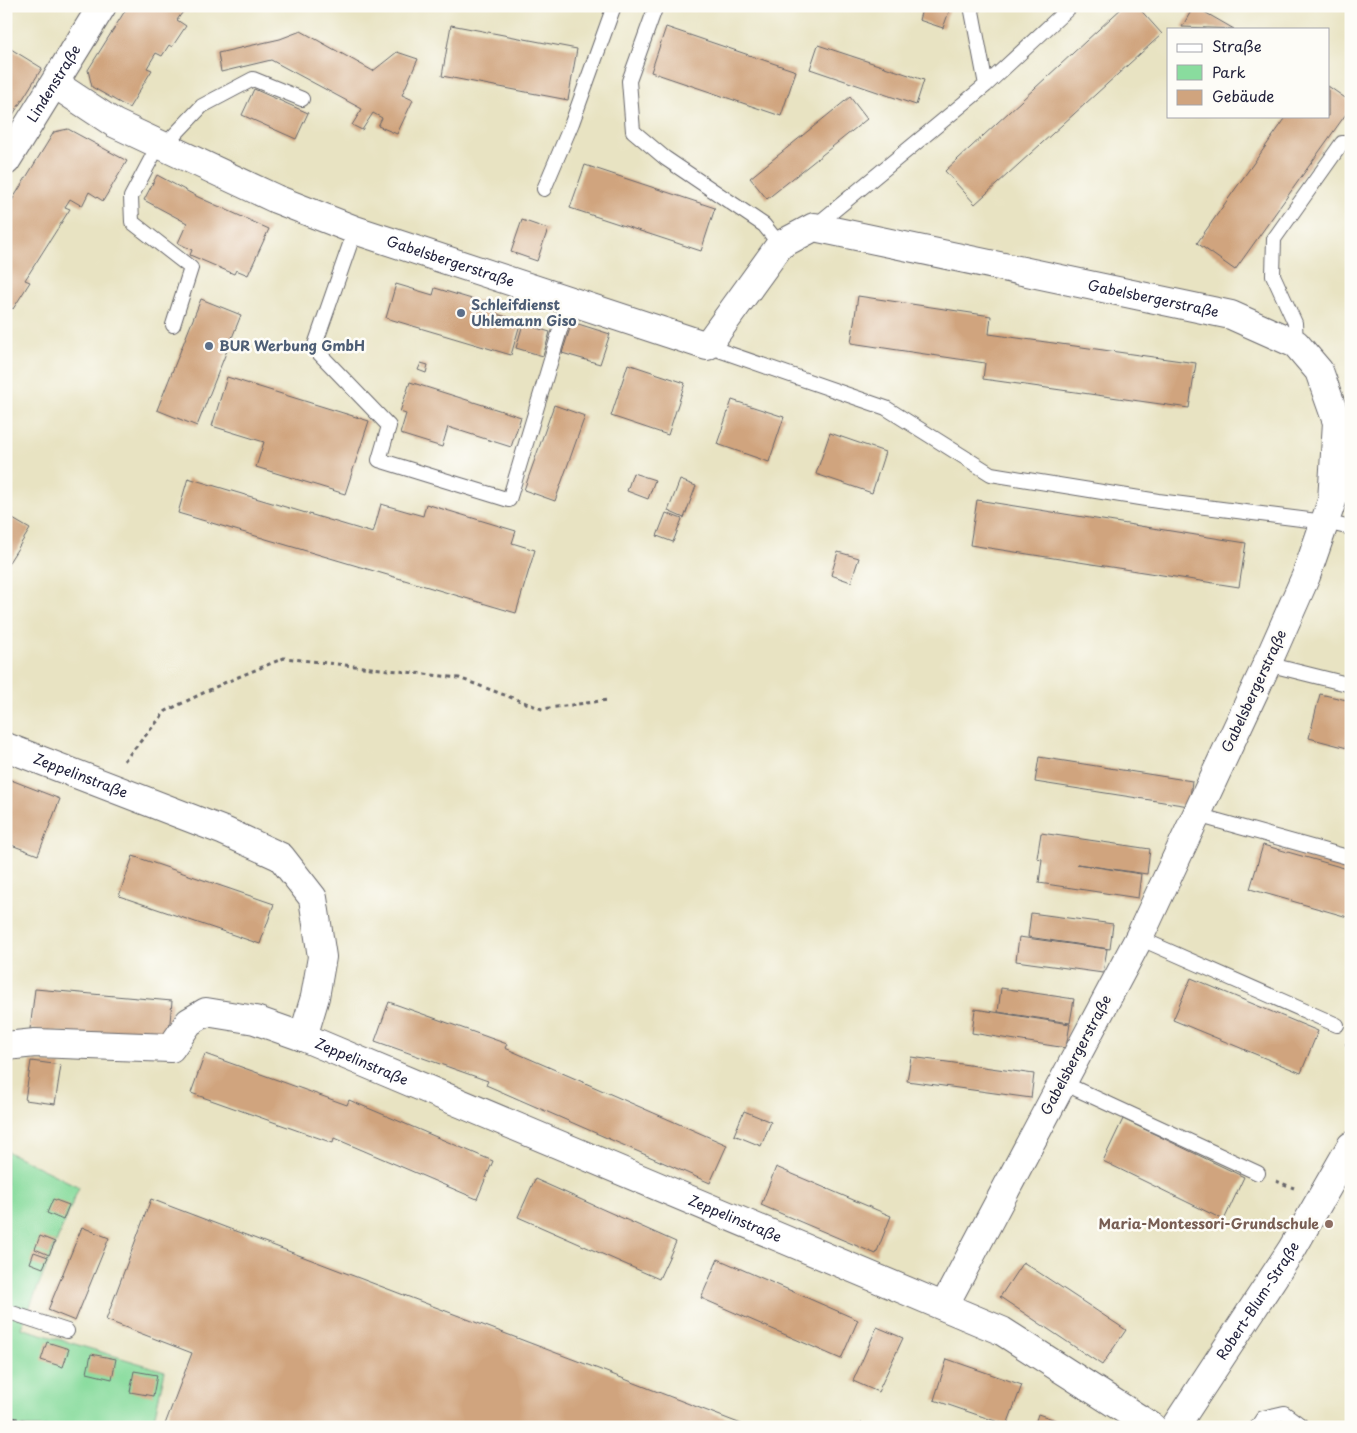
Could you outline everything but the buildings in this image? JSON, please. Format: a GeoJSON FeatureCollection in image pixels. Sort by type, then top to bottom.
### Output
{"type":"FeatureCollection","features":[{"type":"Feature","properties":{"kind":"street","name":"Lindenstraße"},"geometry":{"type":"LineString","coordinates":[[6,161],[102,6]]}},
{"type":"Feature","properties":{"kind":"street","name":"Gabelsbergerstraße"},"geometry":{"type":"LineString","coordinates":[[55,84],[114,123],[276,199],[355,230],[707,346]]}},
{"type":"Feature","properties":{"kind":"street","name":"Gabelsbergerstraße"},"geometry":{"type":"LineString","coordinates":[[814,227],[1231,315],[1296,344],[1319,371],[1337,422],[1336,504],[1267,664],[1139,938],[944,1306]]}},
{"type":"Feature","properties":{"kind":"street"},"geometry":{"type":"LineString","coordinates":[[707,346],[780,245],[814,227]]}},
{"type":"Feature","properties":{"kind":"street","name":"Zeppelinstraße"},"geometry":{"type":"LineString","coordinates":[[6,748],[105,784],[224,831],[281,857],[313,898],[322,957],[315,997],[303,1037]]}},
{"type":"Feature","properties":{"kind":"street","name":"Zeppelinstraße"},"geometry":{"type":"LineString","coordinates":[[6,1046],[35,1042],[171,1048],[189,1022],[206,1012],[255,1020],[303,1037],[1002,1331],[1152,1427]]}},
{"type":"Feature","properties":{"kind":"street","name":"Robert-Blum-Straße"},"geometry":{"type":"LineString","coordinates":[[1175,1427],[1266,1290],[1322,1200],[1351,1146]]}},
{"type":"Feature","properties":{"kind":"lane"},"geometry":{"type":"LineString","coordinates":[[544,189],[572,123],[614,6]]}},
{"type":"Feature","properties":{"kind":"lane"},"geometry":{"type":"LineString","coordinates":[[656,6],[629,81],[633,130],[665,158],[764,225],[780,245]]}},
{"type":"Feature","properties":{"kind":"lane"},"geometry":{"type":"LineString","coordinates":[[971,6],[986,85]]}},
{"type":"Feature","properties":{"kind":"lane"},"geometry":{"type":"LineString","coordinates":[[814,227],[986,85],[1071,6]]}},
{"type":"Feature","properties":{"kind":"lane"},"geometry":{"type":"LineString","coordinates":[[173,325],[191,268],[132,222],[132,197],[162,145],[202,106],[253,79],[302,100]]}},
{"type":"Feature","properties":{"kind":"lane"},"geometry":{"type":"LineString","coordinates":[[1296,344],[1295,323],[1274,275],[1274,240],[1342,142],[1351,143]]}},
{"type":"Feature","properties":{"kind":"lane"},"geometry":{"type":"LineString","coordinates":[[355,230],[314,348],[389,426],[379,460],[509,500],[569,300]]}},
{"type":"Feature","properties":{"kind":"lane"},"geometry":{"type":"LineString","coordinates":[[707,346],[886,408],[991,474],[1158,501],[1336,504]]}},
{"type":"Feature","properties":{"kind":"lane"},"geometry":{"type":"LineString","coordinates":[[1336,504],[1351,474]]}},
{"type":"Feature","properties":{"kind":"lane"},"geometry":{"type":"LineString","coordinates":[[1336,504],[1351,528]]}},
{"type":"Feature","properties":{"kind":"lane"},"geometry":{"type":"LineString","coordinates":[[1267,664],[1351,685]]}},
{"type":"Feature","properties":{"kind":"lane"},"geometry":{"type":"LineString","coordinates":[[1197,816],[1351,858]]}},
{"type":"Feature","properties":{"kind":"lane"},"geometry":{"type":"LineString","coordinates":[[1139,938],[1337,1025]]}},
{"type":"Feature","properties":{"kind":"lane"},"geometry":{"type":"LineString","coordinates":[[1061,1082],[1258,1173]]}},
{"type":"Feature","properties":{"kind":"lane"},"geometry":{"type":"LineString","coordinates":[[6,1311],[67,1331]]}},
{"type":"Feature","properties":{"kind":"lane"},"geometry":{"type":"LineString","coordinates":[[1257,1427],[1263,1418],[1284,1413],[1303,1427]]}},
{"type":"Feature","properties":{"kind":"path"},"geometry":{"type":"LineString","coordinates":[[105,784],[166,711],[224,683],[284,658],[458,678],[542,709],[608,700]]}},
{"type":"Feature","properties":{"kind":"path"},"geometry":{"type":"LineString","coordinates":[[1258,1173],[1322,1200]]}},
{"type":"Feature","properties":{"kind":"path"},"geometry":{"type":"LineString","coordinates":[[6,1416],[46,1427]]}},
{"type":"Feature","properties":{"kind":"green space"},"geometry":{"type":"Polygon","coordinates":[[[6,1151],[79,1187],[21,1328],[165,1371],[152,1427],[6,1427],[6,1151]]]}},
{"type":"Feature","properties":{"kind":"place","name":"Schleifdienst Uhlemann Giso"},"geometry":{"type":"Point","coordinates":[461,313]}},
{"type":"Feature","properties":{"kind":"place","name":"BUR Werbung GmbH"},"geometry":{"type":"Point","coordinates":[209,346]}},
{"type":"Feature","properties":{"kind":"place","name":"Maria-Montessori-Grundschule"},"geometry":{"type":"Point","coordinates":[1329,1224]}}]}
